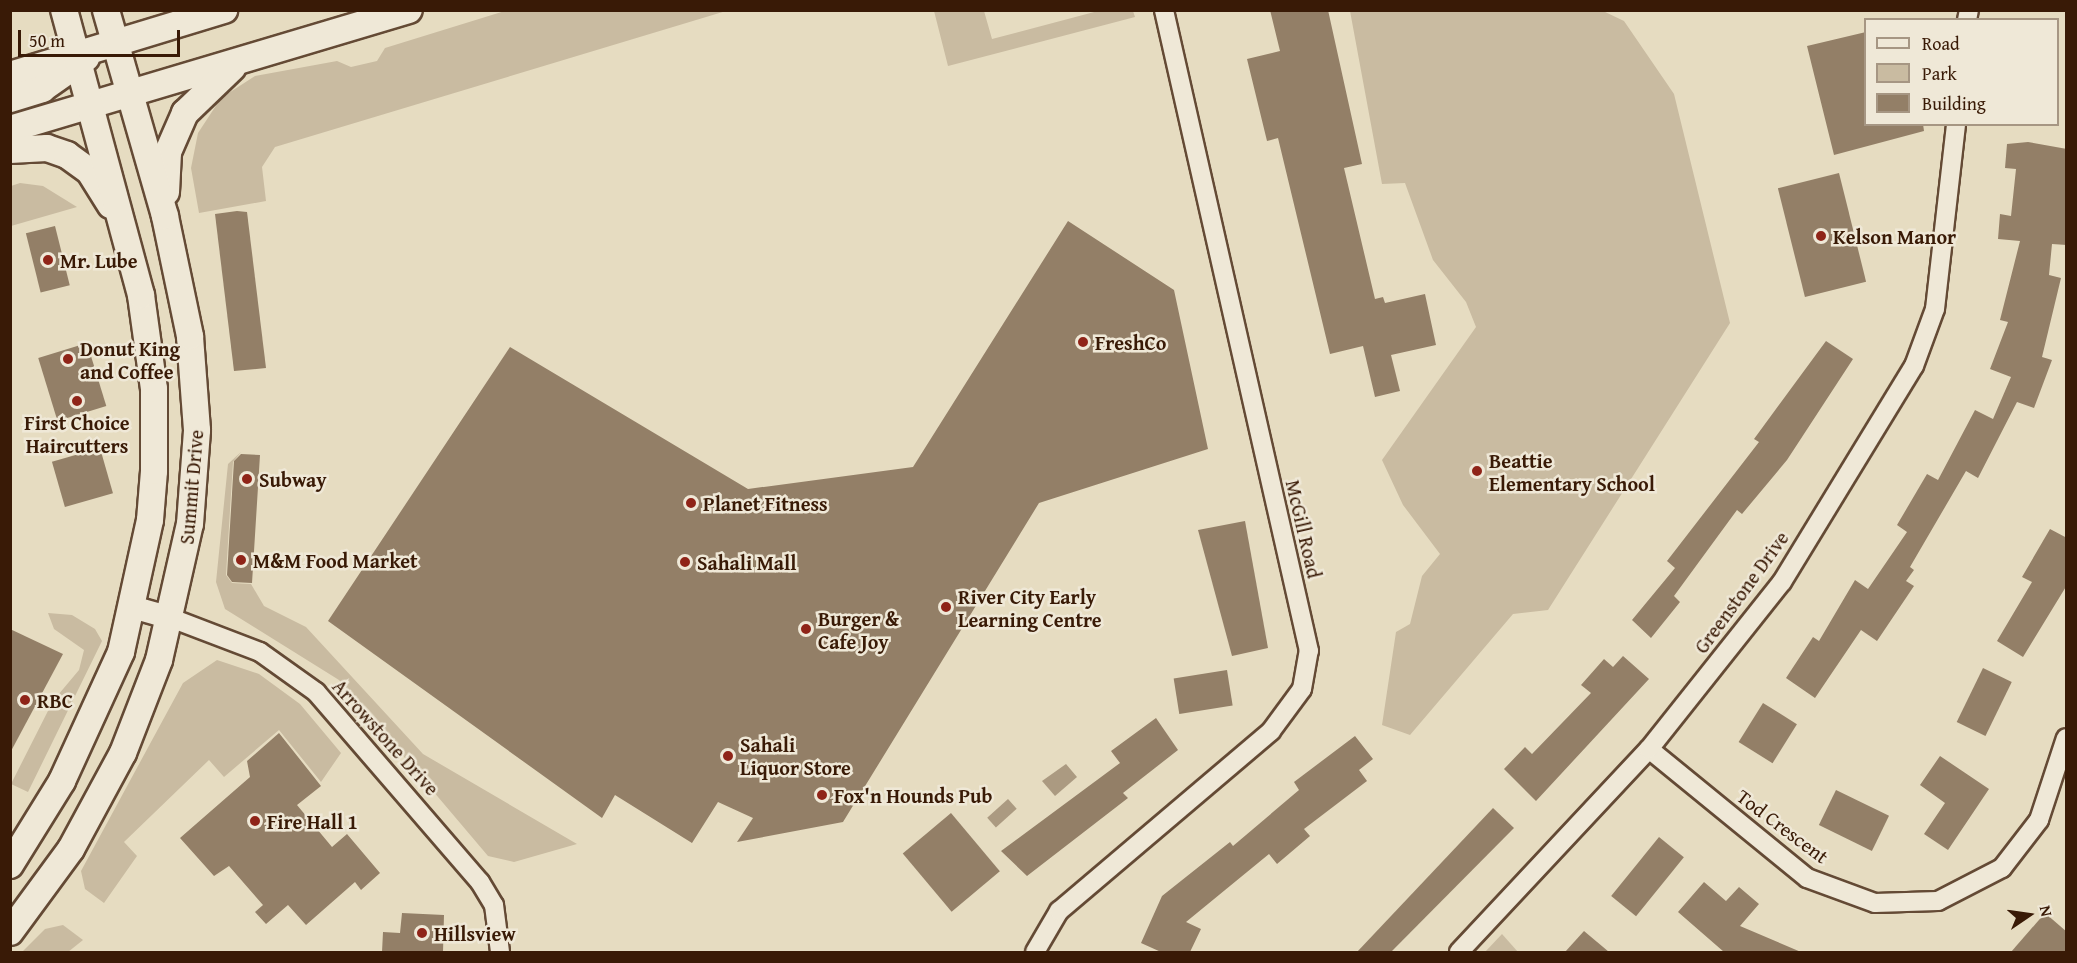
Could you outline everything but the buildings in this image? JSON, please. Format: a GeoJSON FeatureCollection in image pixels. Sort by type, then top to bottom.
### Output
{"type":"FeatureCollection","features":[{"type":"Feature","properties":{"kind":"main road","name":"Summit Drive"},"geometry":{"type":"LineString","coordinates":[[10,932],[71,849],[118,763],[171,618],[190,524],[197,430],[190,336],[165,216],[130,93],[91,52],[64,10]]}},
{"type":"Feature","properties":{"kind":"main road"},"geometry":{"type":"LineString","coordinates":[[10,75],[224,10]]}},
{"type":"Feature","properties":{"kind":"main road"},"geometry":{"type":"LineString","coordinates":[[10,129],[408,10]]}},
{"type":"Feature","properties":{"kind":"main road","name":"Summit Drive"},"geometry":{"type":"LineString","coordinates":[[10,865],[89,729],[132,607],[150,520],[155,436],[150,342],[126,228],[91,105],[91,52],[106,13]]}},
{"type":"Feature","properties":{"kind":"main road"},"geometry":{"type":"LineString","coordinates":[[10,99],[42,89],[91,52]]}},
{"type":"Feature","properties":{"kind":"main road"},"geometry":{"type":"LineString","coordinates":[[165,216],[168,152],[185,113],[241,60]]}},
{"type":"Feature","properties":{"kind":"main road"},"geometry":{"type":"LineString","coordinates":[[10,150],[47,148],[67,155],[90,172],[126,228]]}},
{"type":"Feature","properties":{"kind":"street","name":"McGill Road"},"geometry":{"type":"LineString","coordinates":[[1035,952],[1059,911],[1271,731],[1302,689],[1310,651],[1164,10]]}},
{"type":"Feature","properties":{"kind":"street","name":"Greenstone Drive"},"geometry":{"type":"LineString","coordinates":[[1459,952],[1649,748],[1782,582],[1914,366],[1935,309],[1956,126]]}},
{"type":"Feature","properties":{"kind":"street"},"geometry":{"type":"LineString","coordinates":[[132,607],[171,618]]}},
{"type":"Feature","properties":{"kind":"street","name":"Arrowstone Drive"},"geometry":{"type":"LineString","coordinates":[[171,618],[260,652],[316,692],[480,882],[494,905],[500,952]]}},
{"type":"Feature","properties":{"kind":"street","name":"Tod Crescent"},"geometry":{"type":"LineString","coordinates":[[1649,748],[1808,878],[1875,903],[1938,901],[2002,868],[2039,820],[2067,738]]}},
{"type":"Feature","properties":{"kind":"green space"},"geometry":{"type":"Polygon","coordinates":[[[508,10],[726,11],[275,147],[262,167],[266,201],[199,213],[191,168],[198,133],[221,98],[255,76],[337,61],[351,67],[377,61],[385,48],[508,10]]]}},
{"type":"Feature","properties":{"kind":"green space"},"geometry":{"type":"Polygon","coordinates":[[[934,11],[984,11],[992,39],[1098,11],[1133,11],[1135,17],[948,66],[934,11]]]}},
{"type":"Feature","properties":{"kind":"green space","name":"Beattie Elementary School"},"geometry":{"type":"Polygon","coordinates":[[[1350,11],[1603,11],[1624,21],[1674,94],[1730,323],[1548,610],[1513,614],[1410,735],[1382,725],[1396,632],[1410,624],[1422,576],[1440,554],[1403,505],[1382,460],[1476,327],[1466,302],[1433,260],[1405,183],[1382,184],[1350,11]]]}},
{"type":"Feature","properties":{"kind":"green space"},"geometry":{"type":"Polygon","coordinates":[[[20,183],[43,186],[77,207],[11,226],[11,186],[20,183]]]}},
{"type":"Feature","properties":{"kind":"green space"},"geometry":{"type":"Polygon","coordinates":[[[241,452],[233,462],[226,575],[232,583],[251,584],[264,606],[306,627],[423,754],[577,844],[514,862],[488,856],[339,680],[225,609],[216,582],[228,464],[241,452]]]}},
{"type":"Feature","properties":{"kind":"green space"},"geometry":{"type":"Polygon","coordinates":[[[48,613],[72,615],[95,629],[102,641],[28,792],[11,784],[53,701],[79,670],[84,650],[54,629],[48,613]]]}},
{"type":"Feature","properties":{"kind":"green space"},"geometry":{"type":"Polygon","coordinates":[[[217,660],[259,674],[300,704],[341,753],[321,782],[279,730],[224,777],[209,760],[124,842],[137,856],[104,903],[85,889],[81,871],[183,683],[217,660]]]}},
{"type":"Feature","properties":{"kind":"green space"},"geometry":{"type":"Polygon","coordinates":[[[63,925],[83,940],[68,952],[22,952],[45,929],[63,925]]]}},
{"type":"Feature","properties":{"kind":"green space"},"geometry":{"type":"Polygon","coordinates":[[[1502,934],[1518,952],[1485,952],[1502,934]]]}},
{"type":"Feature","properties":{"kind":"shaded area"},"geometry":{"type":"Polygon","coordinates":[[[1066,764],[1077,777],[1055,796],[1042,781],[1066,764]]]}},
{"type":"Feature","properties":{"kind":"shaded area"},"geometry":{"type":"Polygon","coordinates":[[[1008,799],[1017,809],[996,827],[987,818],[1008,799]]]}},
{"type":"Feature","properties":{"kind":"place","name":"Kelson Manor"},"geometry":{"type":"Point","coordinates":[1821,236]}},
{"type":"Feature","properties":{"kind":"place","name":"Mr. Lube"},"geometry":{"type":"Point","coordinates":[48,260]}},
{"type":"Feature","properties":{"kind":"place","name":"FreshCo"},"geometry":{"type":"Point","coordinates":[1083,342]}},
{"type":"Feature","properties":{"kind":"place","name":"Donut King and Coffee"},"geometry":{"type":"Point","coordinates":[68,359]}},
{"type":"Feature","properties":{"kind":"place","name":"First Choice Haircutters"},"geometry":{"type":"Point","coordinates":[77,401]}},
{"type":"Feature","properties":{"kind":"place","name":"Beattie Elementary School"},"geometry":{"type":"Point","coordinates":[1477,471]}},
{"type":"Feature","properties":{"kind":"place","name":"Subway"},"geometry":{"type":"Point","coordinates":[247,479]}},
{"type":"Feature","properties":{"kind":"place","name":"Planet Fitness"},"geometry":{"type":"Point","coordinates":[691,503]}},
{"type":"Feature","properties":{"kind":"place","name":"M&M Food Market"},"geometry":{"type":"Point","coordinates":[241,560]}},
{"type":"Feature","properties":{"kind":"place","name":"Sahali Mall"},"geometry":{"type":"Point","coordinates":[685,562]}},
{"type":"Feature","properties":{"kind":"place","name":"River City Early Learning Centre"},"geometry":{"type":"Point","coordinates":[946,607]}},
{"type":"Feature","properties":{"kind":"place","name":"Burger & Cafe Joy"},"geometry":{"type":"Point","coordinates":[806,629]}},
{"type":"Feature","properties":{"kind":"place","name":"RBC"},"geometry":{"type":"Point","coordinates":[25,700]}},
{"type":"Feature","properties":{"kind":"place","name":"Sahali Liquor Store"},"geometry":{"type":"Point","coordinates":[728,756]}},
{"type":"Feature","properties":{"kind":"place","name":"Fox'n Hounds Pub"},"geometry":{"type":"Point","coordinates":[822,795]}},
{"type":"Feature","properties":{"kind":"place","name":"Fire Hall 1"},"geometry":{"type":"Point","coordinates":[255,821]}},
{"type":"Feature","properties":{"kind":"place","name":"Hillsview"},"geometry":{"type":"Point","coordinates":[422,933]}}]}
